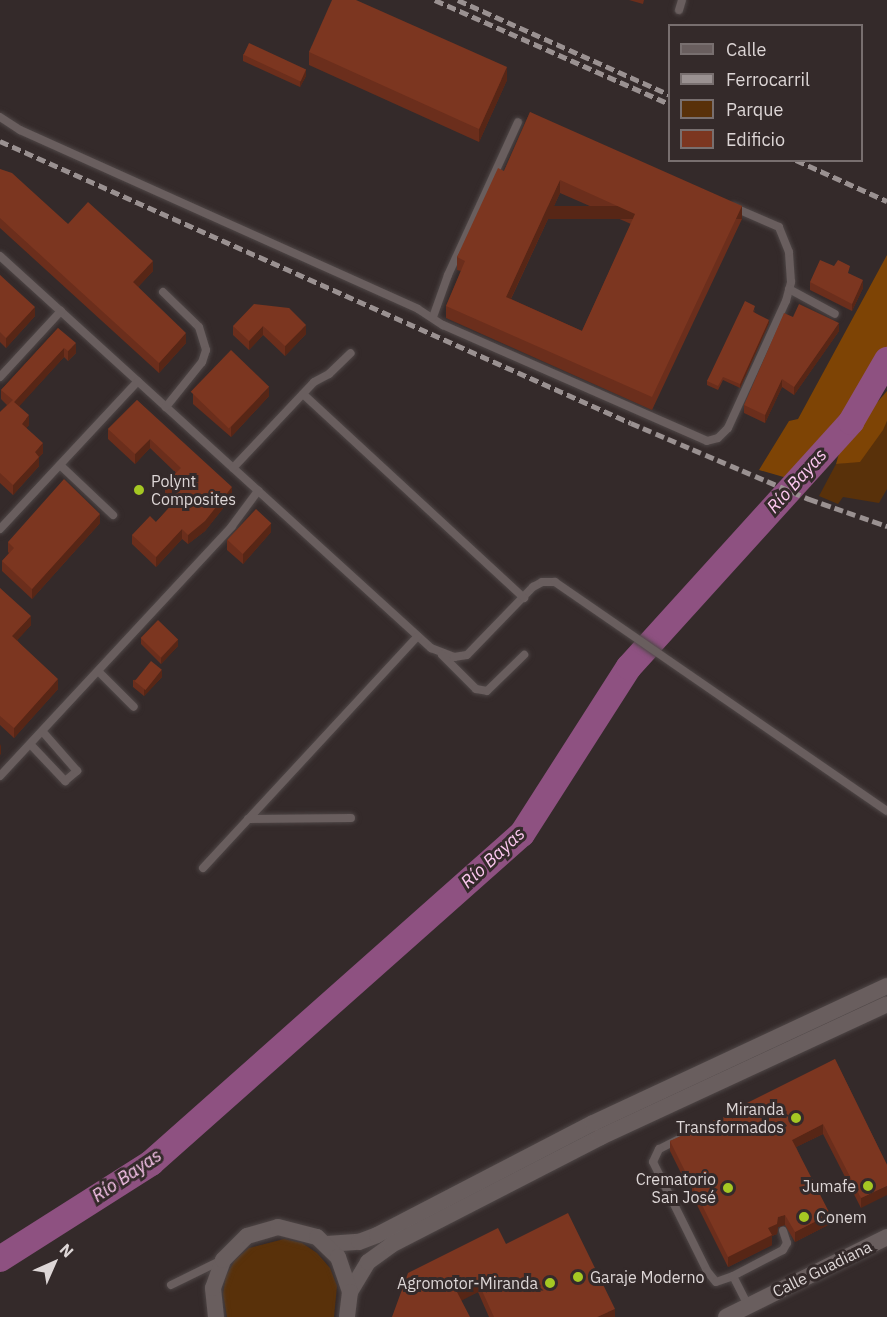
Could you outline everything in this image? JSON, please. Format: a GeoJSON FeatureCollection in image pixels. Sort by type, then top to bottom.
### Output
{"type":"FeatureCollection","features":[{"type":"Feature","properties":{"kind":"street"},"geometry":{"type":"LineString","coordinates":[[327,1244],[358,1242],[377,1235],[602,1119],[887,986]]}},
{"type":"Feature","properties":{"kind":"street"},"geometry":{"type":"LineString","coordinates":[[350,1292],[368,1262],[391,1245],[591,1142],[887,1004]]}},
{"type":"Feature","properties":{"kind":"street"},"geometry":{"type":"LineString","coordinates":[[202,1317],[213,1297],[223,1260],[247,1236],[278,1227],[306,1232],[327,1244],[346,1272],[350,1292],[347,1317]]}},
{"type":"Feature","properties":{"kind":"street","name":"Calle Guadiana"},"geometry":{"type":"LineString","coordinates":[[726,1317],[887,1237]]}},
{"type":"Feature","properties":{"kind":"street"},"geometry":{"type":"LineString","coordinates":[[213,1297],[216,1317]]}},
{"type":"Feature","properties":{"kind":"lane"},"geometry":{"type":"LineString","coordinates":[[679,10],[682,0]]}},
{"type":"Feature","properties":{"kind":"lane"},"geometry":{"type":"LineString","coordinates":[[0,117],[21,130],[707,441],[718,438],[728,428],[789,290],[789,252],[779,227],[727,204]]}},
{"type":"Feature","properties":{"kind":"lane"},"geometry":{"type":"LineString","coordinates":[[433,317],[448,275],[518,122]]}},
{"type":"Feature","properties":{"kind":"lane"},"geometry":{"type":"LineString","coordinates":[[0,256],[418,636],[442,654],[477,689],[487,691],[524,655]]}},
{"type":"Feature","properties":{"kind":"lane"},"geometry":{"type":"LineString","coordinates":[[789,290],[835,314]]}},
{"type":"Feature","properties":{"kind":"lane"},"geometry":{"type":"LineString","coordinates":[[163,292],[199,327],[206,350],[202,362],[166,407]]}},
{"type":"Feature","properties":{"kind":"lane"},"geometry":{"type":"LineString","coordinates":[[0,377],[61,311]]}},
{"type":"Feature","properties":{"kind":"lane"},"geometry":{"type":"LineString","coordinates":[[233,468],[303,394],[351,353]]}},
{"type":"Feature","properties":{"kind":"lane"},"geometry":{"type":"LineString","coordinates":[[0,529],[138,381]]}},
{"type":"Feature","properties":{"kind":"lane"},"geometry":{"type":"LineString","coordinates":[[303,394],[524,598]]}},
{"type":"Feature","properties":{"kind":"lane"},"geometry":{"type":"LineString","coordinates":[[60,465],[113,515]]}},
{"type":"Feature","properties":{"kind":"lane"},"geometry":{"type":"LineString","coordinates":[[0,776],[31,746],[232,526],[258,491]]}},
{"type":"Feature","properties":{"kind":"lane"},"geometry":{"type":"LineString","coordinates":[[442,654],[467,655],[542,582],[555,582],[887,811]]}},
{"type":"Feature","properties":{"kind":"lane"},"geometry":{"type":"LineString","coordinates":[[203,868],[418,636]]}},
{"type":"Feature","properties":{"kind":"lane"},"geometry":{"type":"LineString","coordinates":[[99,672],[134,707]]}},
{"type":"Feature","properties":{"kind":"lane"},"geometry":{"type":"LineString","coordinates":[[31,746],[65,781],[77,771],[43,732]]}},
{"type":"Feature","properties":{"kind":"lane"},"geometry":{"type":"LineString","coordinates":[[248,819],[351,818]]}},
{"type":"Feature","properties":{"kind":"lane"},"geometry":{"type":"LineString","coordinates":[[690,1134],[659,1149],[653,1162],[707,1271],[716,1282],[733,1276],[783,1250],[787,1244],[783,1231]]}},
{"type":"Feature","properties":{"kind":"lane"},"geometry":{"type":"LineString","coordinates":[[171,1285],[223,1260]]}},
{"type":"Feature","properties":{"kind":"lane"},"geometry":{"type":"LineString","coordinates":[[733,1276],[747,1306]]}},
{"type":"Feature","properties":{"kind":"green space"},"geometry":{"type":"Polygon","coordinates":[[[887,421],[887,489],[879,503],[843,497],[838,504],[819,496],[836,464],[860,461],[887,421]]]}},
{"type":"Feature","properties":{"kind":"green space"},"geometry":{"type":"Polygon","coordinates":[[[284,1239],[302,1243],[317,1253],[330,1268],[337,1286],[334,1317],[227,1317],[223,1294],[226,1276],[235,1260],[249,1248],[284,1239]]]}},
{"type":"Feature","properties":{"kind":"shaded area"},"geometry":{"type":"Polygon","coordinates":[[[887,255],[887,354],[839,425],[787,478],[759,470],[789,421],[798,419],[887,255]]]}},
{"type":"Feature","properties":{"kind":"shaded area"},"geometry":{"type":"Polygon","coordinates":[[[887,391],[887,421],[883,430],[860,462],[836,464],[842,443],[887,391]]]}},
{"type":"Feature","properties":{"kind":"building"},"geometry":{"type":"Polygon","coordinates":[[[332,0],[356,0],[507,67],[479,129],[309,52],[332,0]]]}},
{"type":"Feature","properties":{"kind":"building"},"geometry":{"type":"Polygon","coordinates":[[[249,43],[306,70],[301,81],[244,55],[249,43]]]}},
{"type":"Feature","properties":{"kind":"building"},"geometry":{"type":"Polygon","coordinates":[[[530,112],[742,206],[652,397],[446,306],[465,261],[457,257],[498,168],[504,171],[530,112]],[[560,180],[506,297],[582,331],[635,214],[560,180]]]}},
{"type":"Feature","properties":{"kind":"building"},"geometry":{"type":"Polygon","coordinates":[[[0,169],[12,173],[68,224],[88,202],[153,261],[133,282],[186,333],[159,363],[0,218],[0,169]]]}},
{"type":"Feature","properties":{"kind":"building"},"geometry":{"type":"Polygon","coordinates":[[[820,260],[834,266],[838,260],[850,266],[848,273],[863,280],[852,304],[810,282],[820,260]]]}},
{"type":"Feature","properties":{"kind":"building"},"geometry":{"type":"Polygon","coordinates":[[[0,275],[35,307],[6,338],[0,332],[0,275]]]}},
{"type":"Feature","properties":{"kind":"building"},"geometry":{"type":"Polygon","coordinates":[[[745,301],[755,306],[753,312],[769,320],[740,384],[723,377],[718,386],[707,381],[745,301]]]}},
{"type":"Feature","properties":{"kind":"building"},"geometry":{"type":"Polygon","coordinates":[[[254,304],[289,308],[306,325],[285,346],[263,326],[249,341],[233,326],[254,304]]]}},
{"type":"Feature","properties":{"kind":"building"},"geometry":{"type":"Polygon","coordinates":[[[799,304],[839,323],[794,387],[782,379],[765,415],[744,405],[784,313],[793,317],[799,304]]]}},
{"type":"Feature","properties":{"kind":"building"},"geometry":{"type":"Polygon","coordinates":[[[58,328],[76,343],[68,351],[64,348],[14,402],[29,415],[22,424],[43,443],[35,452],[39,457],[13,485],[0,473],[0,412],[13,400],[1,390],[58,328]]]}},
{"type":"Feature","properties":{"kind":"building"},"geometry":{"type":"Polygon","coordinates":[[[231,350],[269,387],[229,429],[191,392],[231,350]]]}},
{"type":"Feature","properties":{"kind":"building"},"geometry":{"type":"Polygon","coordinates":[[[137,400],[232,487],[205,521],[188,535],[182,529],[156,557],[132,535],[150,516],[156,522],[179,497],[165,484],[181,468],[150,439],[135,454],[108,429],[137,400]]]}},
{"type":"Feature","properties":{"kind":"building"},"geometry":{"type":"Polygon","coordinates":[[[64,479],[100,514],[32,589],[2,561],[14,548],[8,542],[64,479]]]}},
{"type":"Feature","properties":{"kind":"building"},"geometry":{"type":"Polygon","coordinates":[[[256,509],[271,523],[243,554],[227,540],[256,509]]]}},
{"type":"Feature","properties":{"kind":"building"},"geometry":{"type":"Polygon","coordinates":[[[0,588],[31,616],[12,636],[58,679],[14,728],[0,716],[0,588]]]}},
{"type":"Feature","properties":{"kind":"building"},"geometry":{"type":"Polygon","coordinates":[[[158,620],[178,639],[161,657],[141,638],[158,620]]]}},
{"type":"Feature","properties":{"kind":"building"},"geometry":{"type":"Polygon","coordinates":[[[151,661],[162,670],[146,690],[135,681],[151,661]]]}},
{"type":"Feature","properties":{"kind":"building"},"geometry":{"type":"Polygon","coordinates":[[[835,1059],[887,1165],[887,1186],[861,1198],[823,1124],[792,1140],[830,1214],[795,1232],[785,1215],[778,1217],[777,1224],[768,1228],[772,1235],[728,1257],[670,1141],[721,1117],[732,1117],[735,1109],[835,1059]]]}},
{"type":"Feature","properties":{"kind":"building"},"geometry":{"type":"Polygon","coordinates":[[[568,1213],[615,1309],[597,1317],[494,1317],[478,1282],[457,1292],[470,1317],[392,1317],[408,1273],[498,1228],[506,1244],[568,1213]]]}},
{"type":"Feature","properties":{"kind":"waterway","name":"Río Bayas"},"geometry":{"type":"LineString","coordinates":[[0,1259],[151,1163],[522,834],[629,667],[851,422],[887,360]]}},
{"type":"Feature","properties":{"kind":"railway"},"geometry":{"type":"LineString","coordinates":[[435,0],[668,103]]}},
{"type":"Feature","properties":{"kind":"railway"},"geometry":{"type":"LineString","coordinates":[[458,0],[668,94]]}},
{"type":"Feature","properties":{"kind":"railway"},"geometry":{"type":"LineString","coordinates":[[0,141],[631,423],[809,499],[887,526]]}},
{"type":"Feature","properties":{"kind":"railway"},"geometry":{"type":"LineString","coordinates":[[800,162],[887,201]]}},
{"type":"Feature","properties":{"kind":"place","name":"Polynt Composites"},"geometry":{"type":"Point","coordinates":[139,490]}},
{"type":"Feature","properties":{"kind":"place","name":"Miranda Transformados"},"geometry":{"type":"Point","coordinates":[796,1118]}},
{"type":"Feature","properties":{"kind":"place","name":"Jumafe"},"geometry":{"type":"Point","coordinates":[868,1186]}},
{"type":"Feature","properties":{"kind":"place","name":"Crematorio San José"},"geometry":{"type":"Point","coordinates":[728,1188]}},
{"type":"Feature","properties":{"kind":"place","name":"Conem"},"geometry":{"type":"Point","coordinates":[804,1217]}},
{"type":"Feature","properties":{"kind":"place","name":"Garaje Moderno"},"geometry":{"type":"Point","coordinates":[578,1277]}},
{"type":"Feature","properties":{"kind":"place","name":"Agromotor-Miranda"},"geometry":{"type":"Point","coordinates":[550,1283]}}]}
